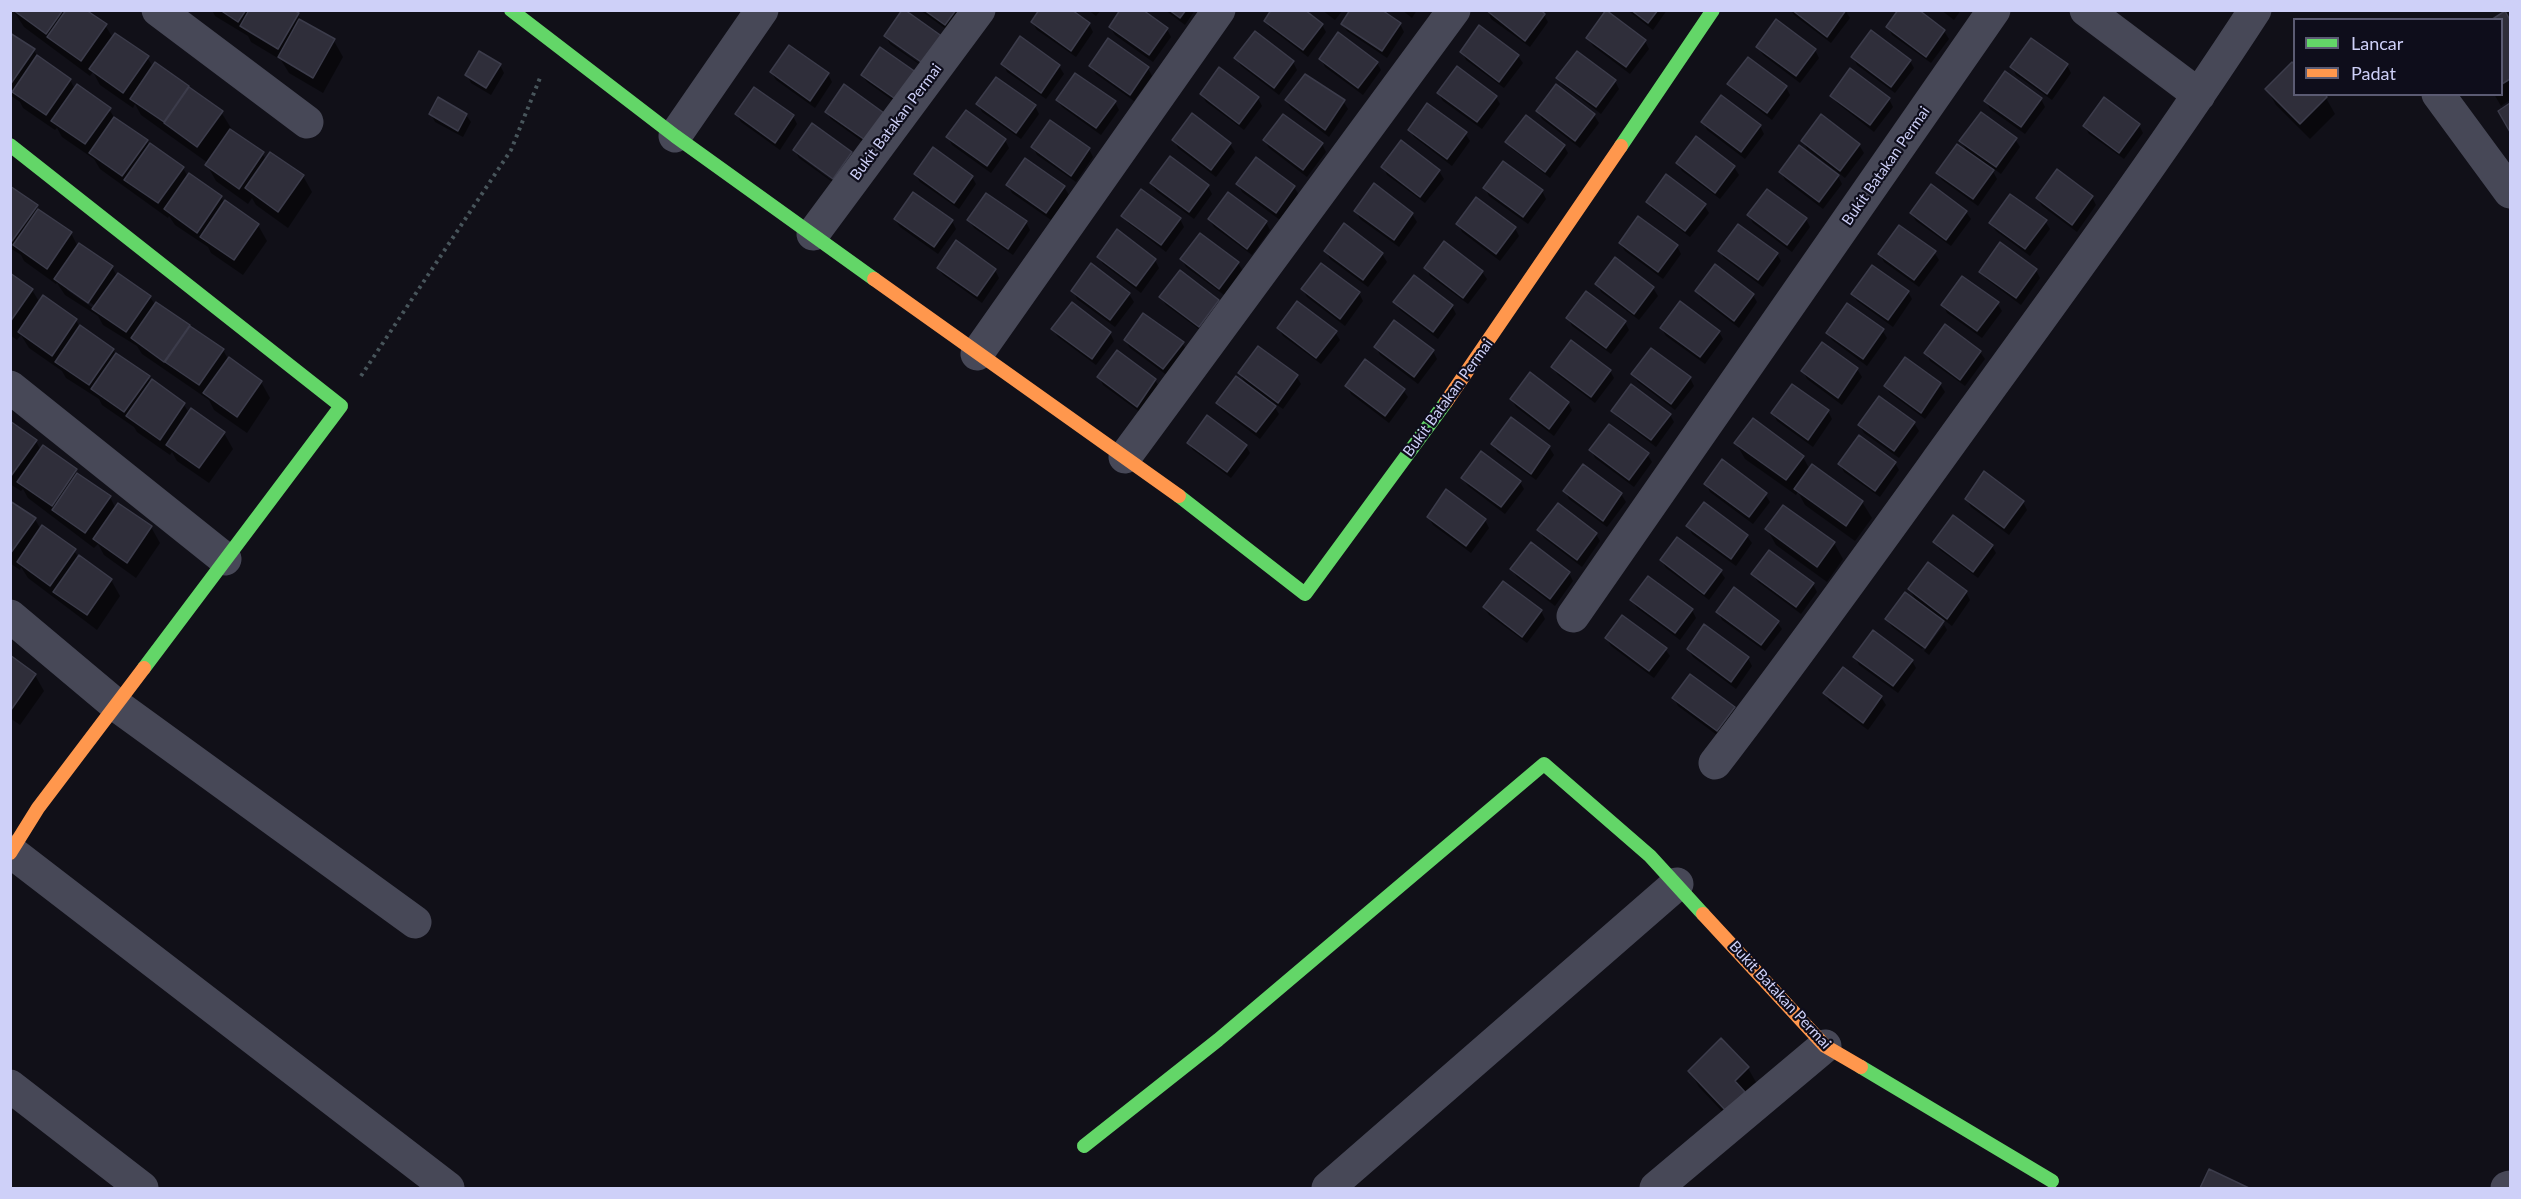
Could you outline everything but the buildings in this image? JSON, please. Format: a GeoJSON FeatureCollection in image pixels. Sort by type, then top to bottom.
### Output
{"type":"FeatureCollection","features":[{"type":"Feature","properties":{"kind":"street"},"geometry":{"type":"LineString","coordinates":[[158,10],[307,122]]}},
{"type":"Feature","properties":{"kind":"street","name":"Bukit Batakan Permai"},"geometry":{"type":"LineString","coordinates":[[511,10],[675,136],[977,354],[1125,456],[1305,594],[1473,364],[1713,10]]}},
{"type":"Feature","properties":{"kind":"street"},"geometry":{"type":"LineString","coordinates":[[675,136],[762,10]]}},
{"type":"Feature","properties":{"kind":"street","name":"Bukit Batakan Permai"},"geometry":{"type":"LineString","coordinates":[[813,234],[979,10]]}},
{"type":"Feature","properties":{"kind":"street"},"geometry":{"type":"LineString","coordinates":[[977,354],[1220,10]]}},
{"type":"Feature","properties":{"kind":"street"},"geometry":{"type":"LineString","coordinates":[[1125,456],[1454,10]]}},
{"type":"Feature","properties":{"kind":"street","name":"Bukit Batakan Permai"},"geometry":{"type":"LineString","coordinates":[[1573,616],[1994,10]]}},
{"type":"Feature","properties":{"kind":"street"},"geometry":{"type":"LineString","coordinates":[[2086,10],[2199,95]]}},
{"type":"Feature","properties":{"kind":"street"},"geometry":{"type":"LineString","coordinates":[[1715,763],[1839,596],[2199,95],[2255,10]]}},
{"type":"Feature","properties":{"kind":"street"},"geometry":{"type":"LineString","coordinates":[[2440,96],[2509,186]]}},
{"type":"Feature","properties":{"kind":"street"},"geometry":{"type":"LineString","coordinates":[[10,146],[341,406],[38,808],[11,852],[448,1188]]}},
{"type":"Feature","properties":{"kind":"street"},"geometry":{"type":"LineString","coordinates":[[10,387],[225,559]]}},
{"type":"Feature","properties":{"kind":"street"},"geometry":{"type":"LineString","coordinates":[[10,616],[116,705],[415,922]]}},
{"type":"Feature","properties":{"kind":"street","name":"Bukit Batakan Permai"},"geometry":{"type":"LineString","coordinates":[[1084,1146],[1218,1040],[1544,764],[1650,856],[1825,1046],[2054,1186]]}},
{"type":"Feature","properties":{"kind":"street"},"geometry":{"type":"LineString","coordinates":[[1328,1188],[1677,884]]}},
{"type":"Feature","properties":{"kind":"street"},"geometry":{"type":"LineString","coordinates":[[1656,1188],[1825,1046]]}},
{"type":"Feature","properties":{"kind":"street"},"geometry":{"type":"LineString","coordinates":[[10,1086],[141,1188]]}},
{"type":"Feature","properties":{"kind":"path"},"geometry":{"type":"LineString","coordinates":[[341,406],[511,150],[554,44]]}},
{"type":"Feature","properties":{"kind":"traffic: fast"},"geometry":{"type":"LineString","coordinates":[[511,10],[675,136],[874,279]]}},
{"type":"Feature","properties":{"kind":"traffic: fast"},"geometry":{"type":"LineString","coordinates":[[1621,146],[1713,10]]}},
{"type":"Feature","properties":{"kind":"traffic: fast"},"geometry":{"type":"LineString","coordinates":[[10,145],[341,406],[144,668]]}},
{"type":"Feature","properties":{"kind":"traffic: fast"},"geometry":{"type":"LineString","coordinates":[[1179,496],[1305,594],[1446,402]]}},
{"type":"Feature","properties":{"kind":"traffic: fast"},"geometry":{"type":"LineString","coordinates":[[1084,1146],[1218,1040],[1544,764],[1650,856],[1703,914]]}},
{"type":"Feature","properties":{"kind":"traffic: fast"},"geometry":{"type":"LineString","coordinates":[[1861,1067],[2052,1181]]}},
{"type":"Feature","properties":{"kind":"traffic: slow"},"geometry":{"type":"LineString","coordinates":[[1446,402],[1621,146]]}},
{"type":"Feature","properties":{"kind":"traffic: slow"},"geometry":{"type":"LineString","coordinates":[[874,279],[1179,496]]}},
{"type":"Feature","properties":{"kind":"traffic: slow"},"geometry":{"type":"LineString","coordinates":[[10,853],[38,808],[144,668]]}},
{"type":"Feature","properties":{"kind":"traffic: slow"},"geometry":{"type":"LineString","coordinates":[[1703,914],[1825,1046],[1861,1067]]}}]}
